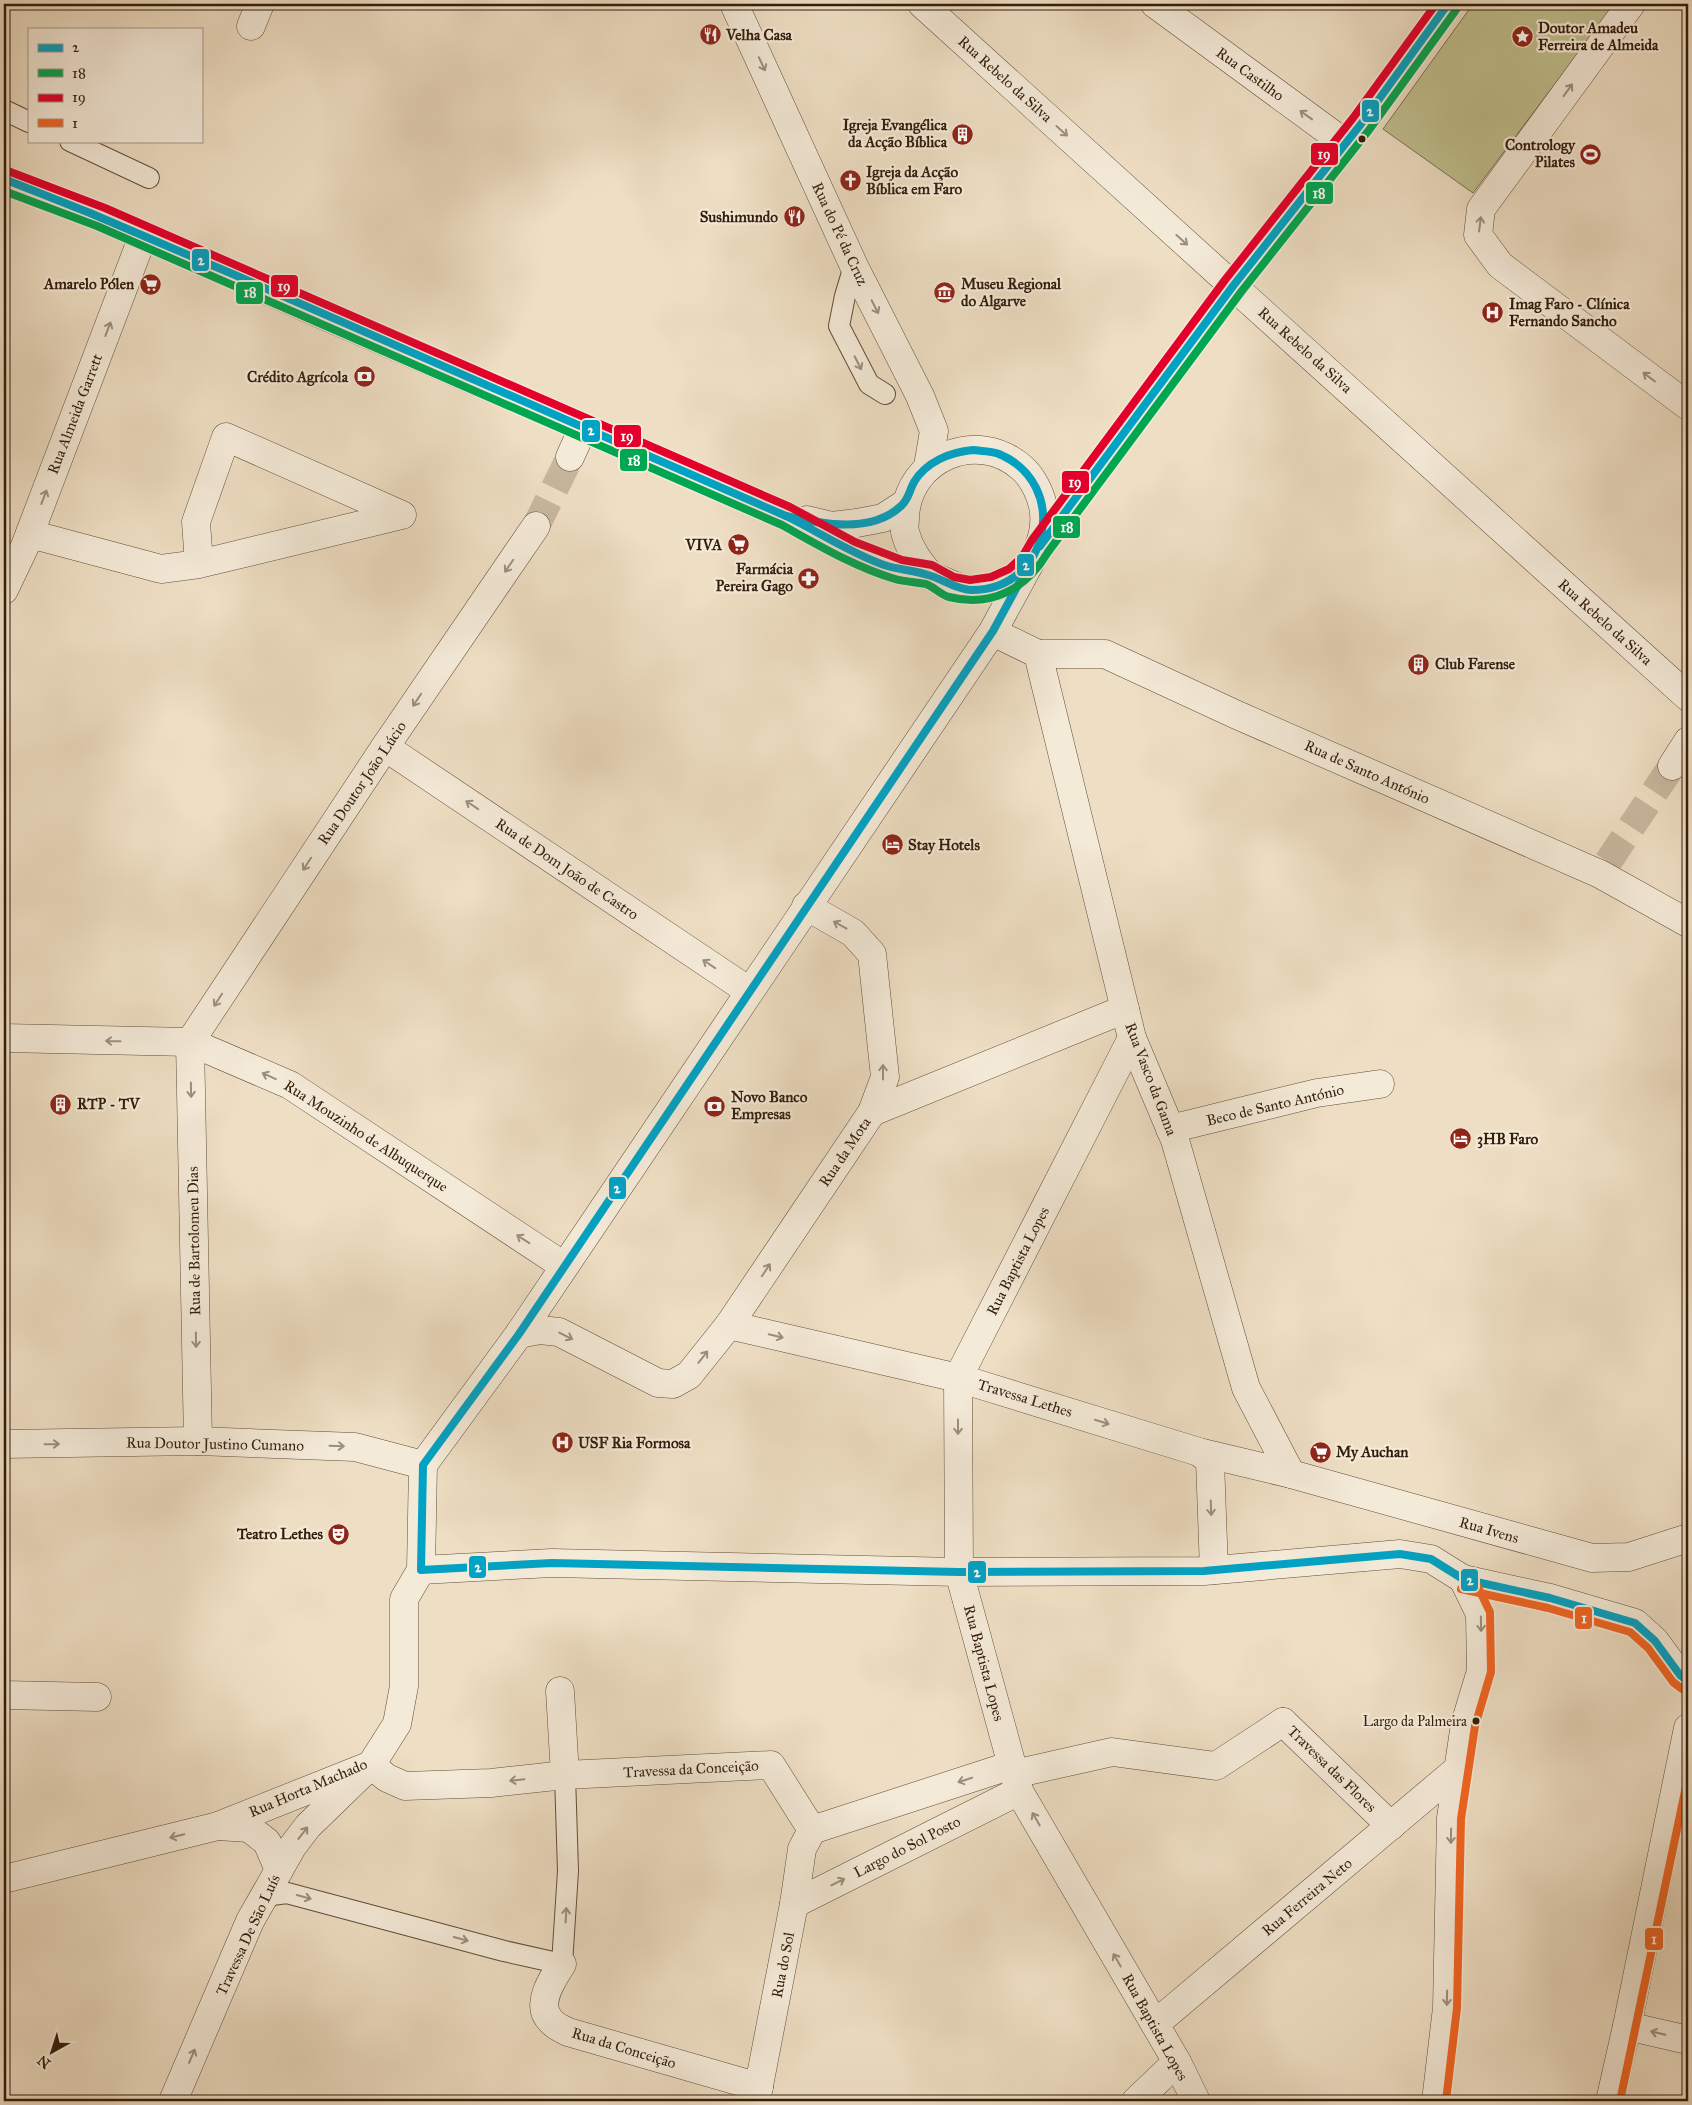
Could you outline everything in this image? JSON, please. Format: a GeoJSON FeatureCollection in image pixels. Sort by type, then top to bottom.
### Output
{"type":"FeatureCollection","features":[{"type":"Feature","properties":{"kind":"street","name":"Rua do Pé da Cruz"},"geometry":{"type":"LineString","coordinates":[[734,4],[854,266],[920,396],[934,431],[928,466]]}},
{"type":"Feature","properties":{"kind":"street","name":"Rua Rebelo da Silva"},"geometry":{"type":"LineString","coordinates":[[922,4],[1688,697]]}},
{"type":"Feature","properties":{"kind":"street","name":"Rua Castilho"},"geometry":{"type":"LineString","coordinates":[[1155,4],[1346,144]]}},
{"type":"Feature","properties":{"kind":"street"},"geometry":{"type":"LineString","coordinates":[[4,179],[101,217],[786,516],[851,551],[899,570],[930,575],[952,586],[970,590],[994,587],[1016,577],[1035,554],[1233,286],[1346,144],[1448,4]]}},
{"type":"Feature","properties":{"kind":"street"},"geometry":{"type":"LineString","coordinates":[[1631,4],[1482,209],[1478,235],[1500,265],[1688,406]]}},
{"type":"Feature","properties":{"kind":"street","name":"Rua Almeida Garrett"},"geometry":{"type":"LineString","coordinates":[[4,590],[30,534],[143,236]]}},
{"type":"Feature","properties":{"kind":"street"},"geometry":{"type":"LineString","coordinates":[[570,457],[582,428]]}},
{"type":"Feature","properties":{"kind":"street"},"geometry":{"type":"LineString","coordinates":[[30,534],[160,569],[199,564],[402,515],[226,437],[196,522],[199,564]]}},
{"type":"Feature","properties":{"kind":"street"},"geometry":{"type":"LineString","coordinates":[[423,1465],[519,1334],[806,906],[1000,629],[1035,554],[1044,528],[1043,505],[1035,484],[1023,469],[1003,455],[976,449],[950,453],[928,466],[914,482],[906,503],[904,530],[914,556],[930,575]]}},
{"type":"Feature","properties":{"kind":"street"},"geometry":{"type":"LineString","coordinates":[[786,516],[832,526],[883,518],[906,503]]}},
{"type":"Feature","properties":{"kind":"street","name":"Rua Doutor João Lúcio"},"geometry":{"type":"LineString","coordinates":[[190,1042],[385,747],[536,526]]}},
{"type":"Feature","properties":{"kind":"street"},"geometry":{"type":"LineString","coordinates":[[1000,629],[1038,654]]}},
{"type":"Feature","properties":{"kind":"street","name":"Rua de Santo António"},"geometry":{"type":"LineString","coordinates":[[1038,654],[1105,654],[1237,715],[1604,868],[1688,923]]}},
{"type":"Feature","properties":{"kind":"street","name":"Rua Vasco da Gama"},"geometry":{"type":"LineString","coordinates":[[1038,654],[1132,1038],[1175,1140],[1246,1388],[1291,1474]]}},
{"type":"Feature","properties":{"kind":"street"},"geometry":{"type":"LineString","coordinates":[[1672,766],[1688,741]]}},
{"type":"Feature","properties":{"kind":"street","name":"Rua de Dom João de Castro"},"geometry":{"type":"LineString","coordinates":[[385,747],[749,991]]}},
{"type":"Feature","properties":{"kind":"street","name":"Rua da Mota"},"geometry":{"type":"LineString","coordinates":[[519,1334],[540,1330],[559,1332],[658,1383],[673,1384],[689,1375],[729,1325],[872,1112],[885,1076],[872,954],[853,933],[806,906]]}},
{"type":"Feature","properties":{"kind":"street"},"geometry":{"type":"LineString","coordinates":[[872,1112],[1125,1009]]}},
{"type":"Feature","properties":{"kind":"street","name":"Rua Mouzinho de Albuquerque"},"geometry":{"type":"LineString","coordinates":[[4,1038],[190,1042],[290,1085],[564,1266]]}},
{"type":"Feature","properties":{"kind":"street","name":"Rua Baptista Lopes"},"geometry":{"type":"LineString","coordinates":[[1132,1038],[958,1378],[959,1572],[1015,1777],[1177,2062],[1196,2101]]}},
{"type":"Feature","properties":{"kind":"street","name":"Rua de Bartolomeu Dias"},"geometry":{"type":"LineString","coordinates":[[190,1042],[198,1441]]}},
{"type":"Feature","properties":{"kind":"street","name":"Beco de Santo António"},"geometry":{"type":"LineString","coordinates":[[1170,1129],[1317,1093],[1380,1084]]}},
{"type":"Feature","properties":{"kind":"street","name":"Travessa Lethes"},"geometry":{"type":"LineString","coordinates":[[729,1325],[958,1378],[1199,1452],[1291,1474]]}},
{"type":"Feature","properties":{"kind":"street","name":"Rua Doutor Justino Cumano"},"geometry":{"type":"LineString","coordinates":[[4,1444],[198,1441],[354,1447],[423,1465]]}},
{"type":"Feature","properties":{"kind":"street"},"geometry":{"type":"LineString","coordinates":[[1199,1452],[1210,1461],[1214,1570]]}},
{"type":"Feature","properties":{"kind":"street","name":"Rua Horta Machado"},"geometry":{"type":"LineString","coordinates":[[4,1880],[218,1826],[371,1764],[397,1724],[404,1686],[404,1600],[421,1570],[423,1465]]}},
{"type":"Feature","properties":{"kind":"street","name":"Rua Ivens"},"geometry":{"type":"LineString","coordinates":[[1291,1474],[1592,1558],[1629,1556],[1688,1538]]}},
{"type":"Feature","properties":{"kind":"street"},"geometry":{"type":"LineString","coordinates":[[421,1570],[552,1563],[959,1572],[1214,1570],[1400,1554],[1431,1559],[1463,1579],[1550,1598],[1635,1623],[1655,1641],[1680,1675],[1688,1681]]}},
{"type":"Feature","properties":{"kind":"street"},"geometry":{"type":"LineString","coordinates":[[1436,2101],[1447,2008],[1451,1818],[1465,1724],[1481,1672],[1480,1614],[1463,1579]]}},
{"type":"Feature","properties":{"kind":"street"},"geometry":{"type":"LineString","coordinates":[[371,1764],[387,1778],[405,1786],[492,1783],[565,1775],[560,1691]]}},
{"type":"Feature","properties":{"kind":"street"},"geometry":{"type":"LineString","coordinates":[[4,1696],[96,1697]]}},
{"type":"Feature","properties":{"kind":"street","name":"Travessa das Flores"},"geometry":{"type":"LineString","coordinates":[[1015,1777],[1112,1752],[1216,1766],[1283,1722],[1391,1826]]}},
{"type":"Feature","properties":{"kind":"street"},"geometry":{"type":"LineString","coordinates":[[1610,2101],[1688,1728]]}},
{"type":"Feature","properties":{"kind":"street","name":"Travessa De São Luís"},"geometry":{"type":"LineString","coordinates":[[173,2101],[250,1922],[292,1847],[308,1826],[371,1764]]}},
{"type":"Feature","properties":{"kind":"street","name":"Travessa da Conceição"},"geometry":{"type":"LineString","coordinates":[[565,1775],[771,1765],[812,1830]]}},
{"type":"Feature","properties":{"kind":"street","name":"Rua Ferreira Neto"},"geometry":{"type":"LineString","coordinates":[[1155,2024],[1458,1769]]}},
{"type":"Feature","properties":{"kind":"street"},"geometry":{"type":"LineString","coordinates":[[812,1830],[1015,1777]]}},
{"type":"Feature","properties":{"kind":"street","name":"Largo do Sol Posto"},"geometry":{"type":"LineString","coordinates":[[794,1904],[1015,1777]]}},
{"type":"Feature","properties":{"kind":"street"},"geometry":{"type":"LineString","coordinates":[[218,1826],[249,1828],[266,1842],[279,1870]]}},
{"type":"Feature","properties":{"kind":"street","name":"Rua do Sol"},"geometry":{"type":"LineString","coordinates":[[758,2094],[794,1904],[802,1849],[812,1830]]}},
{"type":"Feature","properties":{"kind":"street","name":"Rua da Conceição"},"geometry":{"type":"LineString","coordinates":[[562,1964],[548,1988],[545,2007],[550,2020],[568,2032],[758,2094]]}},
{"type":"Feature","properties":{"kind":"street"},"geometry":{"type":"LineString","coordinates":[[1627,2026],[1688,2040]]}},
{"type":"Feature","properties":{"kind":"street"},"geometry":{"type":"LineString","coordinates":[[1136,2101],[1177,2062]]}},
{"type":"Feature","properties":{"kind":"lane"},"geometry":{"type":"LineString","coordinates":[[4,110],[28,122]]}},
{"type":"Feature","properties":{"kind":"lane"},"geometry":{"type":"LineString","coordinates":[[72,142],[149,178]]}},
{"type":"Feature","properties":{"kind":"lane"},"geometry":{"type":"LineString","coordinates":[[854,266],[839,326],[869,384],[885,394]]}},
{"type":"Feature","properties":{"kind":"lane"},"geometry":{"type":"LineString","coordinates":[[259,1905],[272,1895],[287,1893],[504,1951],[562,1964],[568,1871],[565,1775]]}},
{"type":"Feature","properties":{"kind":"shaded area"},"geometry":{"type":"Polygon","coordinates":[[[1473,4],[1615,4],[1473,193],[1383,129],[1473,4]]]}},
{"type":"Feature","properties":{"kind":"tunnel"},"geometry":{"type":"LineString","coordinates":[[536,526],[570,457]]}},
{"type":"Feature","properties":{"kind":"tunnel"},"geometry":{"type":"LineString","coordinates":[[1608,862],[1672,766]]}},
{"type":"Feature","properties":{"kind":"transit line","name":"19"},"geometry":{"type":"LineString","coordinates":[[8,171],[105,208],[790,507],[855,542],[902,560],[932,565],[954,577],[970,580],[991,577],[1009,569],[1022,557],[1032,540],[1225,280],[1353,118],[1436,4]]}},
{"type":"Feature","properties":{"kind":"transit line","name":"2"},"geometry":{"type":"LineString","coordinates":[[1040,546],[1233,286],[1361,124],[1448,4]]}},
{"type":"Feature","properties":{"kind":"transit line","name":"18"},"geometry":{"type":"LineString","coordinates":[[4,191],[97,226],[782,525],[837,555],[880,574],[899,580],[926,584],[949,597],[980,600],[994,597],[1019,585],[1039,565],[1241,292],[1369,130],[1456,10]]}},
{"type":"Feature","properties":{"kind":"transit line","name":"2"},"geometry":{"type":"LineString","coordinates":[[4,179],[90,213],[235,275],[786,516]]}},
{"type":"Feature","properties":{"kind":"transit line","name":"2"},"geometry":{"type":"LineString","coordinates":[[973,450],[999,454],[1022,468],[1036,488],[1043,510],[1042,534],[1034,555],[1019,573],[998,586],[971,590],[965,589],[923,573],[884,565],[786,516],[830,524],[861,524],[875,520],[889,515],[906,501],[914,482],[925,469],[939,459],[973,450]]}},
{"type":"Feature","properties":{"kind":"transit line","name":"2"},"geometry":{"type":"LineString","coordinates":[[1030,563],[993,631],[519,1334],[423,1465],[421,1570],[552,1563],[959,1572],[1204,1571],[1400,1554],[1431,1559],[1463,1579],[1550,1598],[1635,1623],[1655,1641],[1680,1675],[1688,1681]]}},
{"type":"Feature","properties":{"kind":"transit line","name":"1"},"geometry":{"type":"LineString","coordinates":[[1446,2101],[1457,2008],[1461,1819],[1475,1726],[1491,1672],[1490,1612],[1472,1575]]}},
{"type":"Feature","properties":{"kind":"transit line","name":"1"},"geometry":{"type":"LineString","coordinates":[[1461,1589],[1548,1608],[1630,1632],[1648,1648],[1673,1682],[1682,1689]]}},
{"type":"Feature","properties":{"kind":"transit line","name":"1"},"geometry":{"type":"LineString","coordinates":[[1620,2101],[1688,1777]]}},
{"type":"Feature","properties":{"kind":"place","name":"Velha Casa"},"geometry":{"type":"Point","coordinates":[710,35]}},
{"type":"Feature","properties":{"kind":"place","name":"Doutor Amadeu Ferreira de Almeida"},"geometry":{"type":"Point","coordinates":[1522,37]}},
{"type":"Feature","properties":{"kind":"place","name":"Igreja Evangélica da Acção Bíblica"},"geometry":{"type":"Point","coordinates":[963,134]}},
{"type":"Feature","properties":{"kind":"place","name":"Contrology Pilates"},"geometry":{"type":"Point","coordinates":[1591,154]}},
{"type":"Feature","properties":{"kind":"place","name":"Igreja da Acção Bíblica em Faro"},"geometry":{"type":"Point","coordinates":[850,181]}},
{"type":"Feature","properties":{"kind":"place","name":"Sushimundo"},"geometry":{"type":"Point","coordinates":[794,217]}},
{"type":"Feature","properties":{"kind":"place","name":"Amarelo Pólen"},"geometry":{"type":"Point","coordinates":[150,284]}},
{"type":"Feature","properties":{"kind":"place","name":"Museu Regional do Algarve"},"geometry":{"type":"Point","coordinates":[945,293]}},
{"type":"Feature","properties":{"kind":"place","name":"Imag Faro - Clínica Fernando Sancho"},"geometry":{"type":"Point","coordinates":[1493,313]}},
{"type":"Feature","properties":{"kind":"place","name":"Crédito Agrícola"},"geometry":{"type":"Point","coordinates":[364,377]}},
{"type":"Feature","properties":{"kind":"place","name":"VIVA"},"geometry":{"type":"Point","coordinates":[738,545]}},
{"type":"Feature","properties":{"kind":"place","name":"Farmácia Pereira Gago"},"geometry":{"type":"Point","coordinates":[809,578]}},
{"type":"Feature","properties":{"kind":"place","name":"Club Farense"},"geometry":{"type":"Point","coordinates":[1419,664]}},
{"type":"Feature","properties":{"kind":"place","name":"Stay Hotels"},"geometry":{"type":"Point","coordinates":[892,845]}},
{"type":"Feature","properties":{"kind":"place","name":"RTP - TV"},"geometry":{"type":"Point","coordinates":[61,1104]}},
{"type":"Feature","properties":{"kind":"place","name":"Novo Banco Empresas"},"geometry":{"type":"Point","coordinates":[715,1106]}},
{"type":"Feature","properties":{"kind":"place","name":"3HB Faro"},"geometry":{"type":"Point","coordinates":[1461,1139]}},
{"type":"Feature","properties":{"kind":"place","name":"USF Ria Formosa"},"geometry":{"type":"Point","coordinates":[562,1443]}},
{"type":"Feature","properties":{"kind":"place","name":"My Auchan"},"geometry":{"type":"Point","coordinates":[1320,1452]}},
{"type":"Feature","properties":{"kind":"place","name":"Teatro Lethes"},"geometry":{"type":"Point","coordinates":[339,1534]}},
{"type":"Feature","properties":{"kind":"place","name":"Largo da Palmeira"},"geometry":{"type":"Point","coordinates":[1476,1721]}}]}
